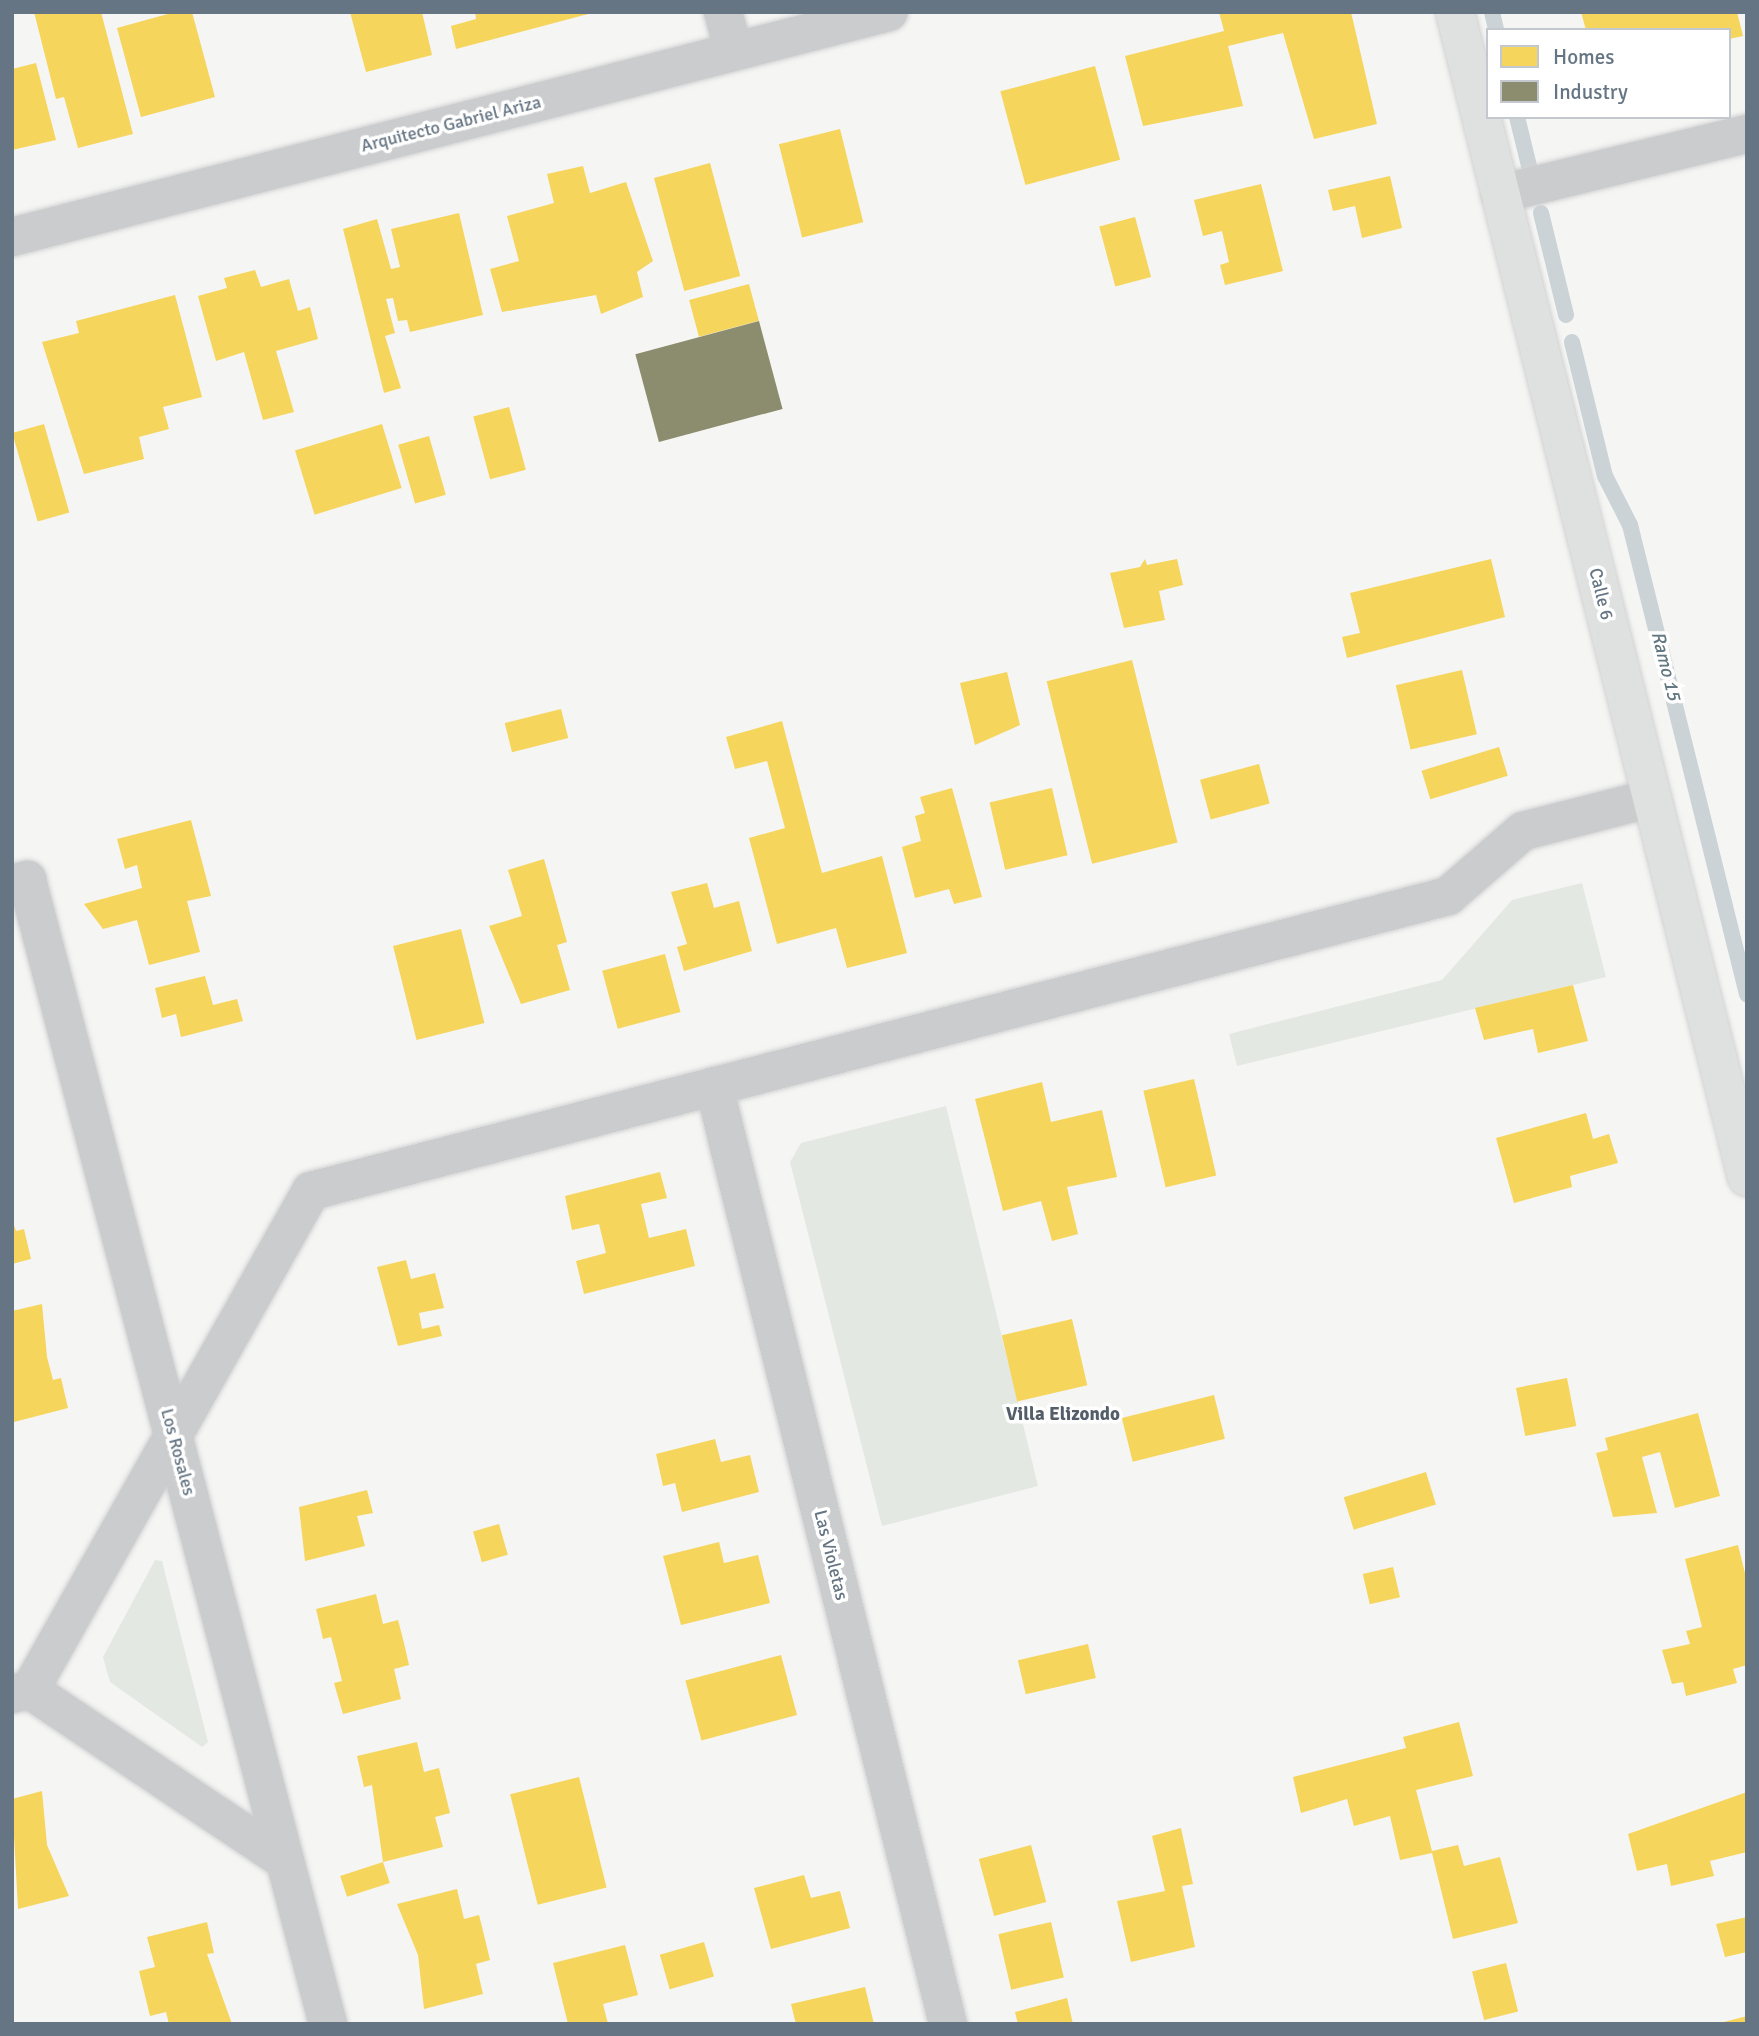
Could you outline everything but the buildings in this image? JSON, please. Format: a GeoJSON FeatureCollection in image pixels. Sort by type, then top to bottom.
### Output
{"type":"FeatureCollection","features":[{"type":"Feature","properties":{"kind":"street"},"geometry":{"type":"LineString","coordinates":[[723,12],[734,52]]}},
{"type":"Feature","properties":{"kind":"street","name":"Arquitecto Gabriel Ariza"},"geometry":{"type":"LineString","coordinates":[[12,237],[889,12]]}},
{"type":"Feature","properties":{"kind":"street","name":"Calle 6"},"geometry":{"type":"LineString","coordinates":[[1455,12],[1747,1177]]}},
{"type":"Feature","properties":{"kind":"street"},"geometry":{"type":"LineString","coordinates":[[1500,194],[1747,134]]}},
{"type":"Feature","properties":{"kind":"street"},"geometry":{"type":"LineString","coordinates":[[285,1860],[21,1692],[173,1435],[310,1191],[1448,896],[1522,831],[1652,798]]}},
{"type":"Feature","properties":{"kind":"street","name":"Los Rosales"},"geometry":{"type":"LineString","coordinates":[[20,882],[173,1435],[328,2024]]}},
{"type":"Feature","properties":{"kind":"street","name":"Las Violetas"},"geometry":{"type":"LineString","coordinates":[[714,1086],[948,2024]]}},
{"type":"Feature","properties":{"kind":"shaded area"},"geometry":{"type":"Polygon","coordinates":[[[1582,883],[1606,977],[1237,1066],[1229,1034],[1442,980],[1512,900],[1582,883]]]}},
{"type":"Feature","properties":{"kind":"shaded area"},"geometry":{"type":"Polygon","coordinates":[[[946,1106],[1038,1486],[882,1526],[790,1162],[801,1143],[946,1106]]]}},
{"type":"Feature","properties":{"kind":"shaded area"},"geometry":{"type":"Polygon","coordinates":[[[155,1560],[162,1561],[208,1742],[202,1747],[110,1682],[103,1657],[155,1560]]]}},
{"type":"Feature","properties":{"kind":"waterway","name":"Ramo 15"},"geometry":{"type":"LineString","coordinates":[[1492,12],[1496,28]]}},
{"type":"Feature","properties":{"kind":"waterway","name":"Ramo 15"},"geometry":{"type":"LineString","coordinates":[[1517,119],[1531,174]]}},
{"type":"Feature","properties":{"kind":"waterway","name":"Ramo 15"},"geometry":{"type":"LineString","coordinates":[[1541,213],[1566,315]]}},
{"type":"Feature","properties":{"kind":"waterway","name":"Ramo 15"},"geometry":{"type":"LineString","coordinates":[[1572,342],[1605,476],[1630,525],[1747,995]]}},
{"type":"Feature","properties":{"kind":"district","name":"Villa Elizondo"},"geometry":{"type":"Point","coordinates":[1063,1415]}}]}
